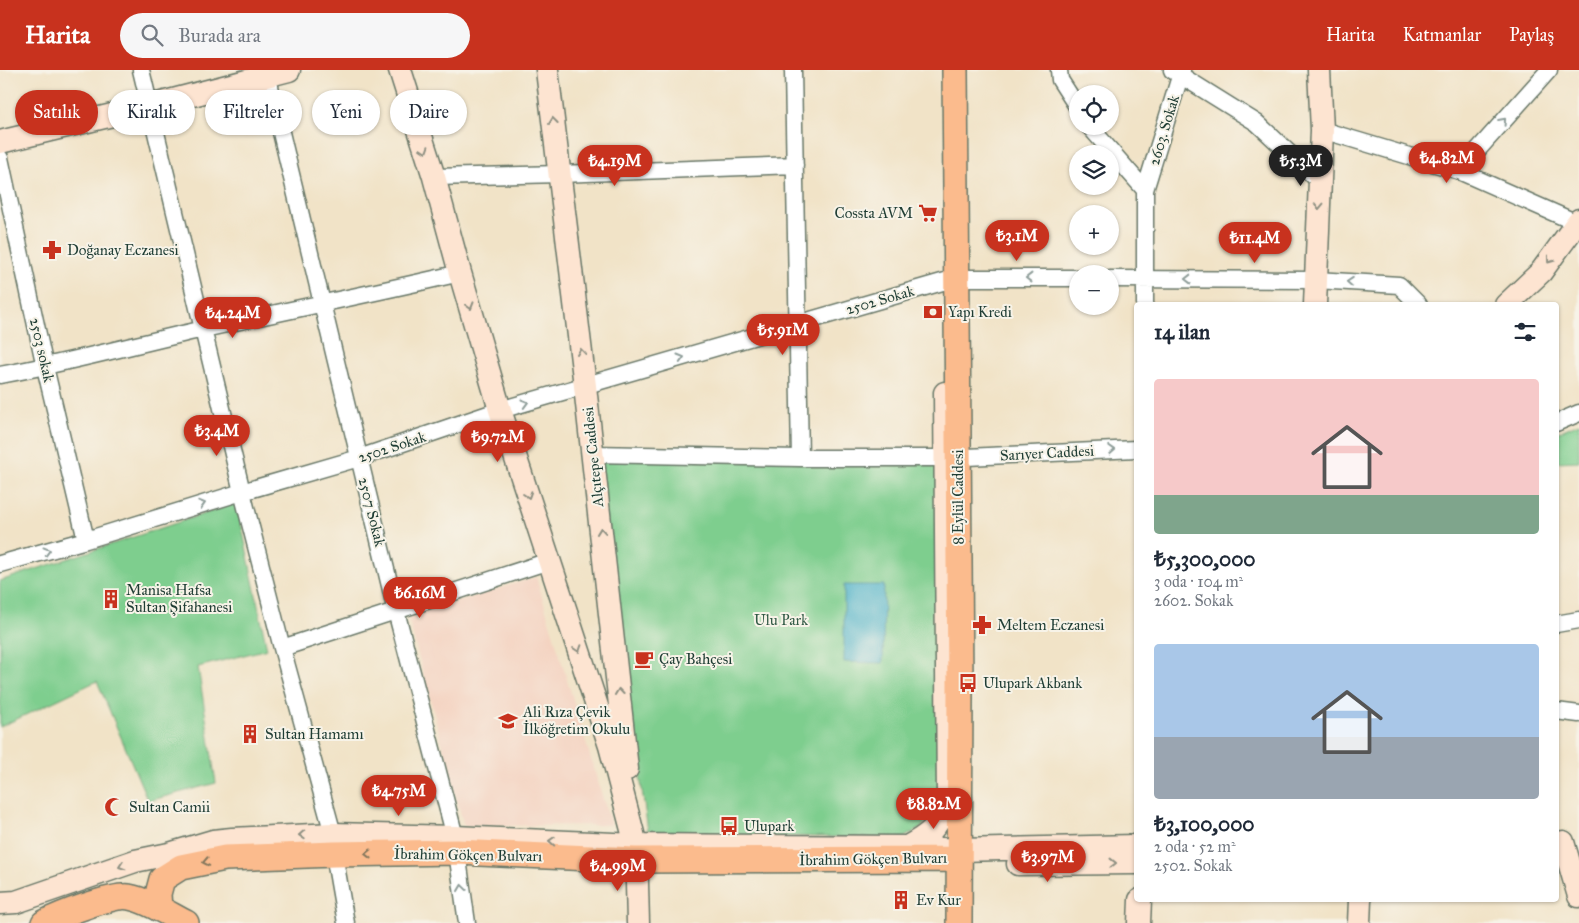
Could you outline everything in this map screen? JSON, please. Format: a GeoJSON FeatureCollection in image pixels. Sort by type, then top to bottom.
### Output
{"type":"FeatureCollection","features":[{"type":"Feature","properties":{"kind":"main road"},"geometry":{"type":"LineString","coordinates":[[195,93],[266,72],[289,70]]}},
{"type":"Feature","properties":{"kind":"main road"},"geometry":{"type":"LineString","coordinates":[[400,70],[434,177],[500,410],[610,746],[636,852],[638,923]]}},
{"type":"Feature","properties":{"kind":"main road","name":"Alçıtepe Caddesi"},"geometry":{"type":"LineString","coordinates":[[547,70],[593,454],[636,852]]}},
{"type":"Feature","properties":{"kind":"main road"},"geometry":{"type":"LineString","coordinates":[[946,70],[951,280]]}},
{"type":"Feature","properties":{"kind":"main road","name":"8 Eylül Caddesi"},"geometry":{"type":"LineString","coordinates":[[955,70],[951,280],[959,923]]}},
{"type":"Feature","properties":{"kind":"main road"},"geometry":{"type":"LineString","coordinates":[[1315,302],[1322,130],[1319,70]]}},
{"type":"Feature","properties":{"kind":"main road"},"geometry":{"type":"LineString","coordinates":[[0,142],[108,116]]}},
{"type":"Feature","properties":{"kind":"main road"},"geometry":{"type":"LineString","coordinates":[[1509,302],[1541,272],[1578,223]]}},
{"type":"Feature","properties":{"kind":"main road"},"geometry":{"type":"LineString","coordinates":[[907,847],[924,837],[938,824],[948,802],[952,458]]}},
{"type":"Feature","properties":{"kind":"main road"},"geometry":{"type":"LineString","coordinates":[[1567,838],[1579,896]]}},
{"type":"Feature","properties":{"kind":"main road","name":"İbrahim Gökçen Bulvarı"},"geometry":{"type":"LineString","coordinates":[[0,903],[16,902],[135,861],[169,854],[213,841],[456,845],[636,852],[1134,863]]}},
{"type":"Feature","properties":{"kind":"main road","name":"İbrahim Gökçen Bulvarı"},"geometry":{"type":"LineString","coordinates":[[154,906],[162,879],[181,867],[225,858],[334,844]]}},
{"type":"Feature","properties":{"kind":"main road","name":"İbrahim Gökçen Bulvarı"},"geometry":{"type":"LineString","coordinates":[[959,858],[1134,846]]}},
{"type":"Feature","properties":{"kind":"main road"},"geometry":{"type":"LineString","coordinates":[[636,852],[907,847],[959,858]]}},
{"type":"Feature","properties":{"kind":"main road"},"geometry":{"type":"LineString","coordinates":[[47,922],[111,899],[128,897],[154,906],[186,923]]}},
{"type":"Feature","properties":{"kind":"main road"},"geometry":{"type":"LineString","coordinates":[[1139,923],[1140,902]]}},
{"type":"Feature","properties":{"kind":"street"},"geometry":{"type":"LineString","coordinates":[[142,70],[146,90]]}},
{"type":"Feature","properties":{"kind":"street"},"geometry":{"type":"LineString","coordinates":[[793,70],[800,458]]}},
{"type":"Feature","properties":{"kind":"street"},"geometry":{"type":"LineString","coordinates":[[1459,171],[1549,70]]}},
{"type":"Feature","properties":{"kind":"street","name":"2507 Sokak"},"geometry":{"type":"LineString","coordinates":[[266,72],[396,611],[456,845],[467,923]]}},
{"type":"Feature","properties":{"kind":"street"},"geometry":{"type":"LineString","coordinates":[[1178,72],[1257,122],[1320,182]]}},
{"type":"Feature","properties":{"kind":"street","name":"2603. Sokak"},"geometry":{"type":"LineString","coordinates":[[1145,302],[1145,190],[1178,72]]}},
{"type":"Feature","properties":{"kind":"street"},"geometry":{"type":"LineString","coordinates":[[1060,75],[1069,92]]}},
{"type":"Feature","properties":{"kind":"street"},"geometry":{"type":"LineString","coordinates":[[1322,130],[1459,171],[1578,223]]}},
{"type":"Feature","properties":{"kind":"street"},"geometry":{"type":"LineString","coordinates":[[157,135],[242,492],[334,844],[346,923]]}},
{"type":"Feature","properties":{"kind":"street"},"geometry":{"type":"LineString","coordinates":[[1097,135],[1145,190]]}},
{"type":"Feature","properties":{"kind":"street","name":"2503 sokak"},"geometry":{"type":"LineString","coordinates":[[0,158],[45,367],[86,540]]}},
{"type":"Feature","properties":{"kind":"street"},"geometry":{"type":"LineString","coordinates":[[434,177],[795,165]]}},
{"type":"Feature","properties":{"kind":"street"},"geometry":{"type":"LineString","coordinates":[[0,375],[45,367],[203,329],[322,305],[460,273]]}},
{"type":"Feature","properties":{"kind":"street","name":"2502 Sokak"},"geometry":{"type":"LineString","coordinates":[[0,564],[359,458],[500,410],[951,280],[1069,278]]}},
{"type":"Feature","properties":{"kind":"street"},"geometry":{"type":"LineString","coordinates":[[1119,278],[1316,280],[1399,286],[1416,302]]}},
{"type":"Feature","properties":{"kind":"street"},"geometry":{"type":"LineString","coordinates":[[1559,422],[1579,413]]}},
{"type":"Feature","properties":{"kind":"street","name":"Sarıyer Caddesi"},"geometry":{"type":"LineString","coordinates":[[593,454],[800,458],[952,458],[1134,449]]}},
{"type":"Feature","properties":{"kind":"street"},"geometry":{"type":"LineString","coordinates":[[282,648],[549,561]]}},
{"type":"Feature","properties":{"kind":"street"},"geometry":{"type":"LineString","coordinates":[[1559,623],[1579,620]]}},
{"type":"Feature","properties":{"kind":"street"},"geometry":{"type":"LineString","coordinates":[[1559,711],[1579,714]]}},
{"type":"Feature","properties":{"kind":"shaded area","name":"Ali Rıza Çevik İlköğretim Okulu"},"geometry":{"type":"Polygon","coordinates":[[[536,577],[611,825],[464,826],[408,617],[536,577]]]}},
{"type":"Feature","properties":{"kind":"green space"},"geometry":{"type":"Polygon","coordinates":[[[1579,423],[1579,461],[1559,462],[1559,432],[1579,423]]]}},
{"type":"Feature","properties":{"kind":"green space","name":"Ulu Park"},"geometry":{"type":"Polygon","coordinates":[[[593,454],[943,461],[942,798],[921,828],[903,838],[687,835],[648,831],[593,454]]]}},
{"type":"Feature","properties":{"kind":"green space"},"geometry":{"type":"Polygon","coordinates":[[[237,503],[267,649],[198,667],[216,783],[148,801],[97,681],[0,727],[0,581],[237,503]]]}},
{"type":"Feature","properties":{"kind":"water"},"geometry":{"type":"Polygon","coordinates":[[[844,585],[884,585],[883,663],[844,662],[844,585]]]}},
{"type":"Feature","properties":{"kind":"place","name":"Cossta AVM"},"geometry":{"type":"Point","coordinates":[928,213]}},
{"type":"Feature","properties":{"kind":"place","name":"Doğanay Eczanesi"},"geometry":{"type":"Point","coordinates":[52,250]}},
{"type":"Feature","properties":{"kind":"place","name":"Yapı Kredi"},"geometry":{"type":"Point","coordinates":[933,312]}},
{"type":"Feature","properties":{"kind":"place","name":"Manisa Hafsa Sultan Şifahanesi"},"geometry":{"type":"Point","coordinates":[111,599]}},
{"type":"Feature","properties":{"kind":"place","name":"Meltem Eczanesi"},"geometry":{"type":"Point","coordinates":[982,625]}},
{"type":"Feature","properties":{"kind":"place","name":"Çay Bahçesi"},"geometry":{"type":"Point","coordinates":[644,659]}},
{"type":"Feature","properties":{"kind":"place","name":"Ulupark Akbank"},"geometry":{"type":"Point","coordinates":[968,683]}},
{"type":"Feature","properties":{"kind":"place","name":"Ali Rıza Çevik İlköğretim Okulu"},"geometry":{"type":"Point","coordinates":[508,721]}},
{"type":"Feature","properties":{"kind":"place","name":"Sultan Hamamı"},"geometry":{"type":"Point","coordinates":[250,734]}},
{"type":"Feature","properties":{"kind":"place","name":"Sultan Camii"},"geometry":{"type":"Point","coordinates":[114,807]}},
{"type":"Feature","properties":{"kind":"place","name":"Ulupark"},"geometry":{"type":"Point","coordinates":[729,826]}},
{"type":"Feature","properties":{"kind":"place","name":"Ev Kur"},"geometry":{"type":"Point","coordinates":[901,900]}}]}
